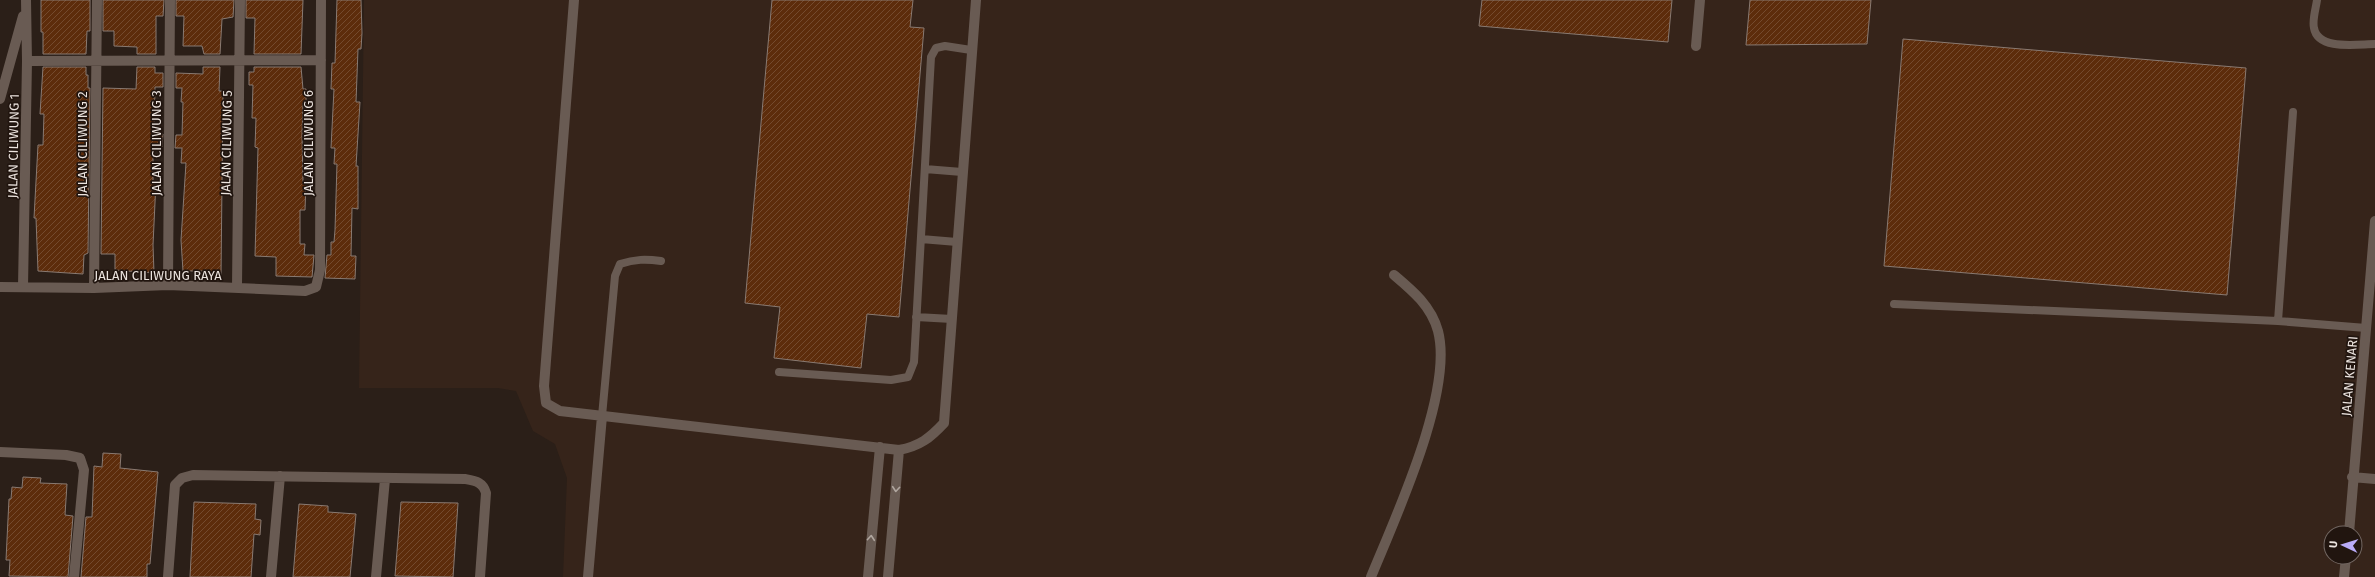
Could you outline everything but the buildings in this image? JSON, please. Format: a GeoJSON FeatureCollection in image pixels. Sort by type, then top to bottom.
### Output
{"type":"FeatureCollection","features":[{"type":"Feature","properties":{"kind":"street","name":"JALAN CILIWUNG 2"},"geometry":{"type":"LineString","coordinates":[[94,288],[97,0]]}},
{"type":"Feature","properties":{"kind":"street","name":"JALAN CILIWUNG 3"},"geometry":{"type":"LineString","coordinates":[[168,285],[170,0]]}},
{"type":"Feature","properties":{"kind":"street","name":"JALAN CILIWUNG 5"},"geometry":{"type":"LineString","coordinates":[[237,287],[240,0]]}},
{"type":"Feature","properties":{"kind":"street","name":"JALAN CILIWUNG 6"},"geometry":{"type":"LineString","coordinates":[[316,287],[320,270],[321,0]]}},
{"type":"Feature","properties":{"kind":"street"},"geometry":{"type":"LineString","coordinates":[[574,0],[544,386],[546,403],[560,411],[899,450],[916,447],[928,440],[944,423],[971,50],[976,0]]}},
{"type":"Feature","properties":{"kind":"street"},"geometry":{"type":"LineString","coordinates":[[1696,46],[1700,0]]}},
{"type":"Feature","properties":{"kind":"street","name":"JALAN CILIWUNG 1"},"geometry":{"type":"LineString","coordinates":[[23,287],[27,61],[26,2]]}},
{"type":"Feature","properties":{"kind":"street","name":"JALAN CILIWUNG 1"},"geometry":{"type":"LineString","coordinates":[[0,99],[26,2]]}},
{"type":"Feature","properties":{"kind":"street"},"geometry":{"type":"LineString","coordinates":[[27,61],[240,59],[321,60]]}},
{"type":"Feature","properties":{"kind":"street","name":"JALAN KENARI"},"geometry":{"type":"LineString","coordinates":[[2350,525],[2352,477],[2375,221]]}},
{"type":"Feature","properties":{"kind":"street"},"geometry":{"type":"LineString","coordinates":[[1371,577],[1422,442],[1441,374],[1442,351],[1431,314],[1420,297],[1394,275]]}},
{"type":"Feature","properties":{"kind":"street","name":"JALAN CILIWUNG RAYA"},"geometry":{"type":"LineString","coordinates":[[0,287],[94,288],[168,285],[305,291],[316,287]]}},
{"type":"Feature","properties":{"kind":"street"},"geometry":{"type":"LineString","coordinates":[[588,577],[602,416]]}},
{"type":"Feature","properties":{"kind":"street"},"geometry":{"type":"LineString","coordinates":[[868,577],[880,447]]}},
{"type":"Feature","properties":{"kind":"street"},"geometry":{"type":"LineString","coordinates":[[888,577],[899,450]]}},
{"type":"Feature","properties":{"kind":"street"},"geometry":{"type":"LineString","coordinates":[[0,452],[66,455],[80,458],[84,470],[74,577]]}},
{"type":"Feature","properties":{"kind":"street"},"geometry":{"type":"LineString","coordinates":[[168,577],[175,485],[182,478],[193,474],[385,479],[465,479],[478,481],[484,486],[486,493],[480,577]]}},
{"type":"Feature","properties":{"kind":"street"},"geometry":{"type":"LineString","coordinates":[[271,577],[280,476]]}},
{"type":"Feature","properties":{"kind":"street"},"geometry":{"type":"LineString","coordinates":[[2352,477],[2375,479]]}},
{"type":"Feature","properties":{"kind":"street"},"geometry":{"type":"LineString","coordinates":[[376,577],[385,479]]}},
{"type":"Feature","properties":{"kind":"street"},"geometry":{"type":"LineString","coordinates":[[2344,577],[2345,565]]}},
{"type":"Feature","properties":{"kind":"lane"},"geometry":{"type":"LineString","coordinates":[[2317,0],[2314,28],[2318,38],[2327,43],[2375,44]]}},
{"type":"Feature","properties":{"kind":"lane"},"geometry":{"type":"LineString","coordinates":[[779,372],[891,380],[908,377],[914,362],[931,57],[936,48],[945,46],[971,50]]}},
{"type":"Feature","properties":{"kind":"lane"},"geometry":{"type":"LineString","coordinates":[[2278,321],[2293,112]]}},
{"type":"Feature","properties":{"kind":"lane"},"geometry":{"type":"LineString","coordinates":[[925,169],[962,172]]}},
{"type":"Feature","properties":{"kind":"lane"},"geometry":{"type":"LineString","coordinates":[[921,239],[957,242]]}},
{"type":"Feature","properties":{"kind":"lane"},"geometry":{"type":"LineString","coordinates":[[602,416],[615,276],[620,264],[632,260],[643,259],[661,261]]}},
{"type":"Feature","properties":{"kind":"lane"},"geometry":{"type":"LineString","coordinates":[[1894,304],[2278,321],[2366,328]]}},
{"type":"Feature","properties":{"kind":"lane"},"geometry":{"type":"LineString","coordinates":[[916,317],[952,319]]}},
{"type":"Feature","properties":{"kind":"shaded area"},"geometry":{"type":"Polygon","coordinates":[[[364,0],[2375,0],[2375,577],[563,577],[567,478],[555,444],[533,431],[516,391],[498,388],[359,388],[364,0]]]}}]}
